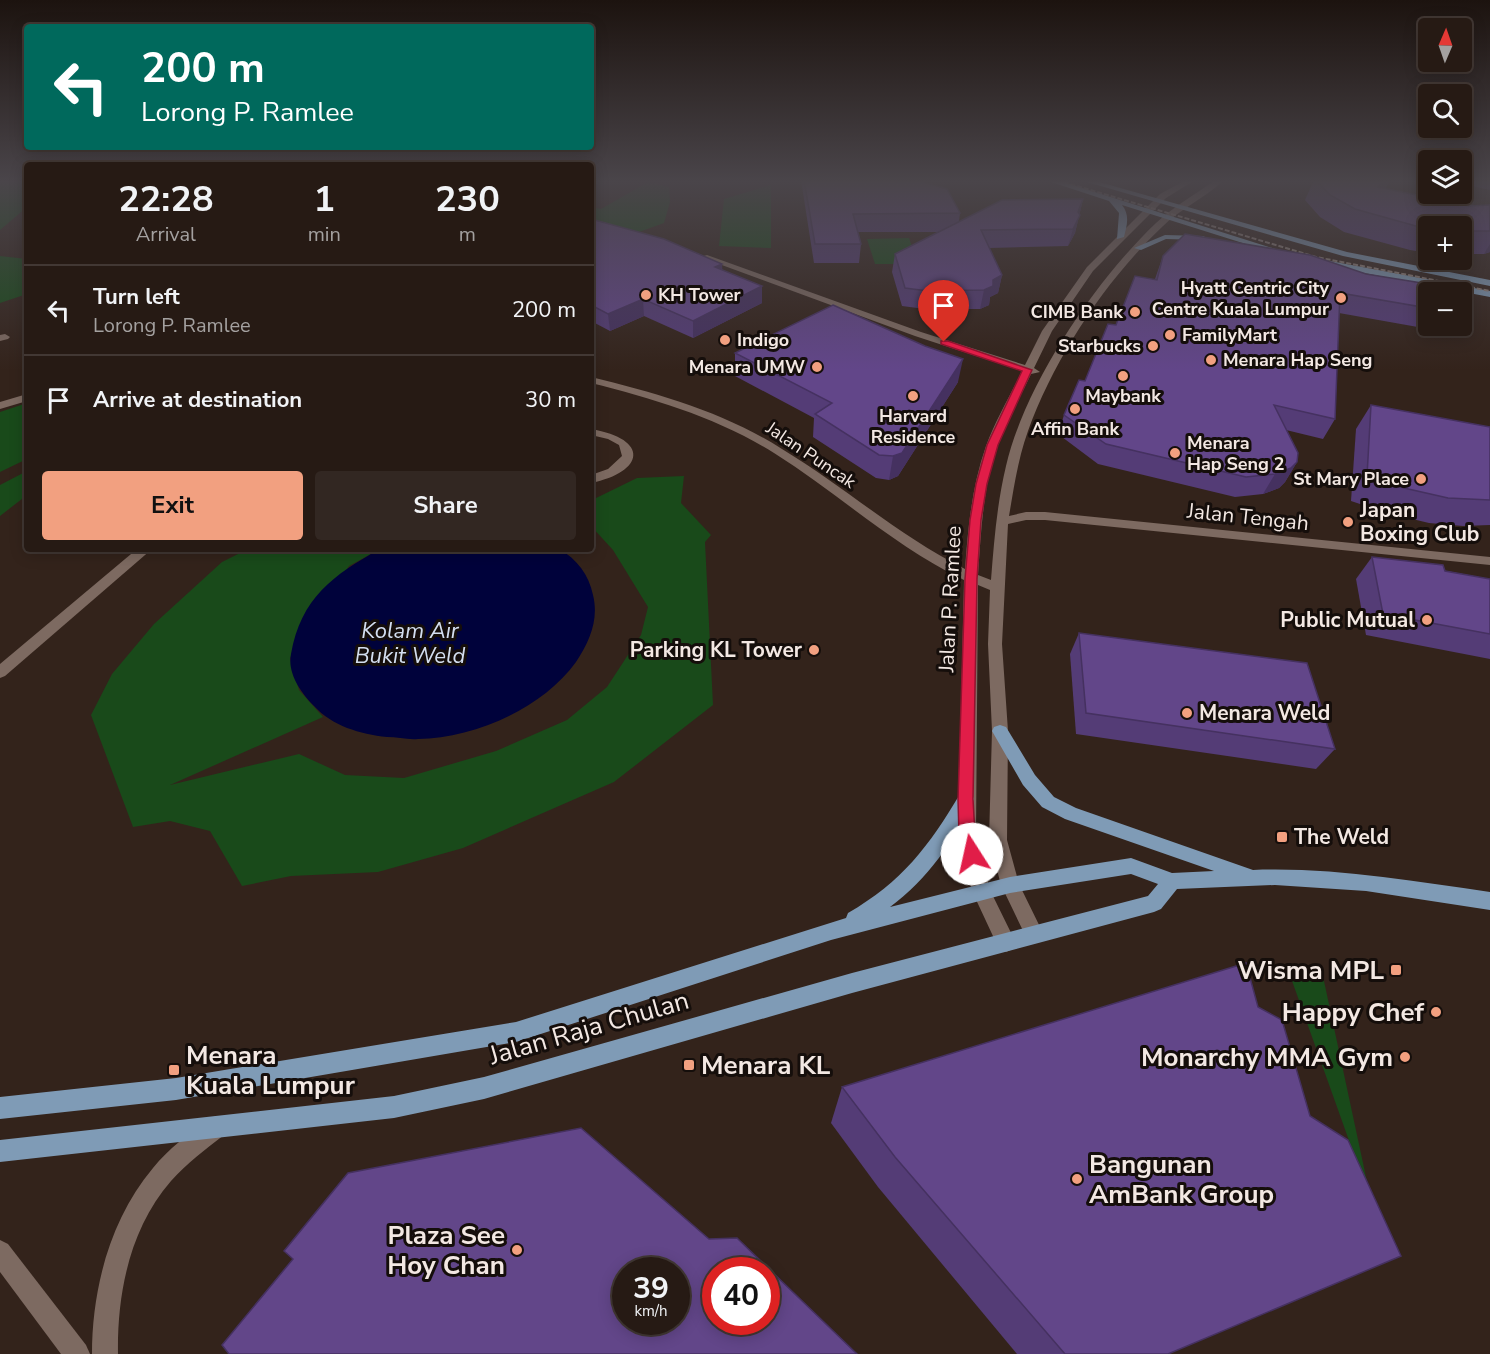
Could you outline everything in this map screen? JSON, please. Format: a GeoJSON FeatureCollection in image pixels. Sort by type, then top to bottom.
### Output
{"type":"FeatureCollection","features":[{"type":"Feature","properties":{"kind":"main road"},"geometry":{"type":"LineString","coordinates":[[1138,248],[1149,243]]}},
{"type":"Feature","properties":{"kind":"main road"},"geometry":{"type":"LineString","coordinates":[[1238,243],[1270,249]]}},
{"type":"Feature","properties":{"kind":"main road"},"geometry":{"type":"LineString","coordinates":[[1251,243],[1299,256]]}},
{"type":"Feature","properties":{"kind":"main road"},"geometry":{"type":"LineString","coordinates":[[1307,243],[1372,261],[1490,283]]}},
{"type":"Feature","properties":{"kind":"main road"},"geometry":{"type":"LineString","coordinates":[[1310,259],[1490,294]]}},
{"type":"Feature","properties":{"kind":"main road"},"geometry":{"type":"LineString","coordinates":[[1000,731],[1029,780],[1048,802],[1071,814],[1254,877]]}},
{"type":"Feature","properties":{"kind":"main road"},"geometry":{"type":"LineString","coordinates":[[831,931],[880,905],[920,872],[966,799]]}},
{"type":"Feature","properties":{"kind":"main road","name":"Jalan Raja Chulan"},"geometry":{"type":"LineString","coordinates":[[0,1108],[176,1089],[516,1032],[831,931],[981,891],[1131,866],[1172,881],[1254,877],[1366,883],[1490,901]]}},
{"type":"Feature","properties":{"kind":"main road","name":"Jalan Raja Chulan"},"geometry":{"type":"LineString","coordinates":[[0,1150],[394,1107],[484,1088],[852,983],[1154,903],[1172,881]]}},
{"type":"Feature","properties":{"kind":"street","name":"Jalan P. Ramlee"},"geometry":{"type":"LineString","coordinates":[[1006,944],[981,891],[967,835],[971,579],[977,505],[992,445],[1047,332],[1090,269],[1114,243]]}},
{"type":"Feature","properties":{"kind":"street"},"geometry":{"type":"LineString","coordinates":[[1034,933],[1010,885],[998,840],[1000,731],[995,644],[1002,521],[1012,465],[1023,430],[1049,376],[1070,336],[1108,280],[1143,243]]}},
{"type":"Feature","properties":{"kind":"street"},"geometry":{"type":"LineString","coordinates":[[693,253],[1049,376]]}},
{"type":"Feature","properties":{"kind":"street"},"geometry":{"type":"LineString","coordinates":[[1047,332],[1070,336]]}},
{"type":"Feature","properties":{"kind":"street","name":"Jalan Puncak"},"geometry":{"type":"LineString","coordinates":[[594,381],[633,390],[694,410],[767,444],[858,509],[971,579],[997,587]]}},
{"type":"Feature","properties":{"kind":"street"},"geometry":{"type":"LineString","coordinates":[[0,406],[24,398]]}},
{"type":"Feature","properties":{"kind":"street"},"geometry":{"type":"LineString","coordinates":[[594,432],[605,434],[627,448],[627,458],[621,468],[594,479]]}},
{"type":"Feature","properties":{"kind":"street","name":"Jalan Tengah"},"geometry":{"type":"LineString","coordinates":[[1002,521],[1026,516],[1045,516],[1490,561]]}},
{"type":"Feature","properties":{"kind":"street"},"geometry":{"type":"LineString","coordinates":[[0,672],[141,552]]}},
{"type":"Feature","properties":{"kind":"street"},"geometry":{"type":"LineString","coordinates":[[105,1354],[106,1311],[110,1289],[123,1246],[137,1215],[155,1183],[165,1171],[216,1126]]}},
{"type":"Feature","properties":{"kind":"street"},"geometry":{"type":"LineString","coordinates":[[0,1252],[77,1354]]}},
{"type":"Feature","properties":{"kind":"green space"},"geometry":{"type":"Polygon","coordinates":[[[719,243],[771,243],[771,248],[719,246],[719,243]]]}},
{"type":"Feature","properties":{"kind":"green space"},"geometry":{"type":"Polygon","coordinates":[[[868,243],[911,243],[918,264],[875,264],[868,243]]]}},
{"type":"Feature","properties":{"kind":"green space"},"geometry":{"type":"Polygon","coordinates":[[[0,256],[24,259],[24,295],[0,303],[0,256]]]}},
{"type":"Feature","properties":{"kind":"green space"},"geometry":{"type":"Polygon","coordinates":[[[24,404],[24,460],[0,472],[0,412],[24,404]]]}},
{"type":"Feature","properties":{"kind":"green space"},"geometry":{"type":"Polygon","coordinates":[[[24,473],[24,497],[0,516],[0,485],[24,473]]]}},
{"type":"Feature","properties":{"kind":"green space"},"geometry":{"type":"Polygon","coordinates":[[[684,476],[681,503],[711,535],[705,542],[713,705],[614,782],[463,848],[378,872],[291,876],[242,886],[210,831],[170,821],[133,827],[91,715],[112,674],[154,624],[222,562],[242,552],[375,552],[349,566],[290,658],[299,690],[323,717],[170,785],[299,754],[345,775],[404,778],[496,751],[567,720],[607,687],[641,635],[648,607],[613,550],[594,529],[594,499],[637,478],[684,476]]]}},
{"type":"Feature","properties":{"kind":"green space"},"geometry":{"type":"Polygon","coordinates":[[[1286,964],[1321,967],[1372,1205],[1286,964]]]}},
{"type":"Feature","properties":{"kind":"water","name":"Kolam Air Bukit Weld"},"geometry":{"type":"Polygon","coordinates":[[[375,552],[563,552],[581,568],[589,581],[595,604],[592,630],[576,662],[562,678],[527,706],[506,717],[462,733],[440,737],[414,739],[377,736],[357,731],[329,719],[309,701],[296,682],[290,661],[296,634],[311,603],[322,590],[348,568],[375,552]]]}},
{"type":"Feature","properties":{"kind":"building"},"geometry":{"type":"Polygon","coordinates":[[[594,243],[674,243],[722,264],[715,267],[762,286],[693,321],[643,299],[608,314],[594,307],[594,243]]]}},
{"type":"Feature","properties":{"kind":"building"},"geometry":{"type":"Polygon","coordinates":[[[815,243],[861,244],[815,244],[815,243]]]}},
{"type":"Feature","properties":{"kind":"building"},"geometry":{"type":"Polygon","coordinates":[[[916,243],[987,243],[1002,275],[993,280],[993,286],[984,290],[928,291],[905,288],[895,254],[916,243]]]}},
{"type":"Feature","properties":{"kind":"building"},"geometry":{"type":"Polygon","coordinates":[[[1176,243],[1240,243],[1310,255],[1366,274],[1418,282],[1418,306],[1340,293],[1335,419],[1274,405],[1298,453],[1297,462],[1291,468],[1275,474],[1246,477],[1106,444],[1064,415],[1079,380],[1085,381],[1108,324],[1116,325],[1135,276],[1157,280],[1163,256],[1176,243]]]}},
{"type":"Feature","properties":{"kind":"building"},"geometry":{"type":"Polygon","coordinates":[[[833,305],[925,346],[963,359],[902,453],[893,456],[879,455],[815,414],[832,403],[735,353],[833,305]]]}},
{"type":"Feature","properties":{"kind":"building"},"geometry":{"type":"Polygon","coordinates":[[[1371,405],[1490,427],[1490,500],[1448,498],[1404,488],[1367,476],[1371,405]]]}},
{"type":"Feature","properties":{"kind":"building"},"geometry":{"type":"Polygon","coordinates":[[[1372,557],[1443,565],[1445,571],[1490,579],[1490,634],[1383,614],[1372,557]]]}},
{"type":"Feature","properties":{"kind":"building","name":"Menara Weld"},"geometry":{"type":"Polygon","coordinates":[[[1079,633],[1307,663],[1335,749],[1086,713],[1079,633]]]}},
{"type":"Feature","properties":{"kind":"building","name":"Bangunan AmBank Group"},"geometry":{"type":"Polygon","coordinates":[[[1246,963],[1258,1007],[1282,1020],[1310,1116],[1348,1140],[1401,1256],[1168,1354],[1065,1354],[895,1157],[842,1087],[1246,963]]]}},
{"type":"Feature","properties":{"kind":"building","name":"Plaza See Hoy Chan"},"geometry":{"type":"Polygon","coordinates":[[[581,1128],[709,1239],[737,1238],[757,1257],[702,1257],[702,1335],[780,1335],[780,1280],[857,1354],[229,1354],[222,1345],[293,1259],[284,1251],[348,1173],[581,1128]]]}},
{"type":"Feature","properties":{"kind":"railway"},"geometry":{"type":"LineString","coordinates":[[1270,243],[1316,257],[1490,291]]}},
{"type":"Feature","properties":{"kind":"place","name":"KH Tower"},"geometry":{"type":"Point","coordinates":[646,295]}},
{"type":"Feature","properties":{"kind":"place","name":"Hyatt Centric City Centre Kuala Lumpur"},"geometry":{"type":"Point","coordinates":[1341,298]}},
{"type":"Feature","properties":{"kind":"place","name":"CIMB Bank"},"geometry":{"type":"Point","coordinates":[1135,312]}},
{"type":"Feature","properties":{"kind":"place","name":"FamilyMart"},"geometry":{"type":"Point","coordinates":[1170,335]}},
{"type":"Feature","properties":{"kind":"place","name":"Indigo"},"geometry":{"type":"Point","coordinates":[725,340]}},
{"type":"Feature","properties":{"kind":"place","name":"Starbucks"},"geometry":{"type":"Point","coordinates":[1153,346]}},
{"type":"Feature","properties":{"kind":"place","name":"Menara Hap Seng"},"geometry":{"type":"Point","coordinates":[1211,360]}},
{"type":"Feature","properties":{"kind":"place","name":"Menara UMW"},"geometry":{"type":"Point","coordinates":[817,367]}},
{"type":"Feature","properties":{"kind":"place","name":"Maybank"},"geometry":{"type":"Point","coordinates":[1123,376]}},
{"type":"Feature","properties":{"kind":"place","name":"Harvard Residence"},"geometry":{"type":"Point","coordinates":[913,396]}},
{"type":"Feature","properties":{"kind":"place","name":"Affin Bank"},"geometry":{"type":"Point","coordinates":[1075,409]}},
{"type":"Feature","properties":{"kind":"place","name":"Menara Hap Seng 2"},"geometry":{"type":"Point","coordinates":[1175,453]}},
{"type":"Feature","properties":{"kind":"place","name":"St Mary Place"},"geometry":{"type":"Point","coordinates":[1421,479]}},
{"type":"Feature","properties":{"kind":"place","name":"Japan Boxing Club"},"geometry":{"type":"Point","coordinates":[1348,522]}},
{"type":"Feature","properties":{"kind":"place","name":"Public Mutual"},"geometry":{"type":"Point","coordinates":[1427,620]}},
{"type":"Feature","properties":{"kind":"place","name":"Parking KL Tower"},"geometry":{"type":"Point","coordinates":[814,650]}},
{"type":"Feature","properties":{"kind":"place","name":"Menara Weld"},"geometry":{"type":"Point","coordinates":[1187,713]}},
{"type":"Feature","properties":{"kind":"place","name":"The Weld"},"geometry":{"type":"Point","coordinates":[1282,837]}},
{"type":"Feature","properties":{"kind":"place","name":"Wisma MPL"},"geometry":{"type":"Point","coordinates":[1396,970]}},
{"type":"Feature","properties":{"kind":"place","name":"Happy Chef"},"geometry":{"type":"Point","coordinates":[1436,1012]}},
{"type":"Feature","properties":{"kind":"place","name":"Monarchy MMA Gym"},"geometry":{"type":"Point","coordinates":[1405,1057]}},
{"type":"Feature","properties":{"kind":"place","name":"Menara KL"},"geometry":{"type":"Point","coordinates":[689,1065]}},
{"type":"Feature","properties":{"kind":"place","name":"Menara Kuala Lumpur"},"geometry":{"type":"Point","coordinates":[174,1070]}},
{"type":"Feature","properties":{"kind":"place","name":"Bangunan AmBank Group"},"geometry":{"type":"Point","coordinates":[1077,1179]}},
{"type":"Feature","properties":{"kind":"place","name":"Plaza See Hoy Chan"},"geometry":{"type":"Point","coordinates":[517,1250]}},
{"type":"Feature","properties":{"kind":"route"},"geometry":{"type":"LineString","coordinates":[[944,342],[1028,370],[992,445],[981,484],[975,520],[971,579],[966,799],[967,835],[972,854]]}}]}
